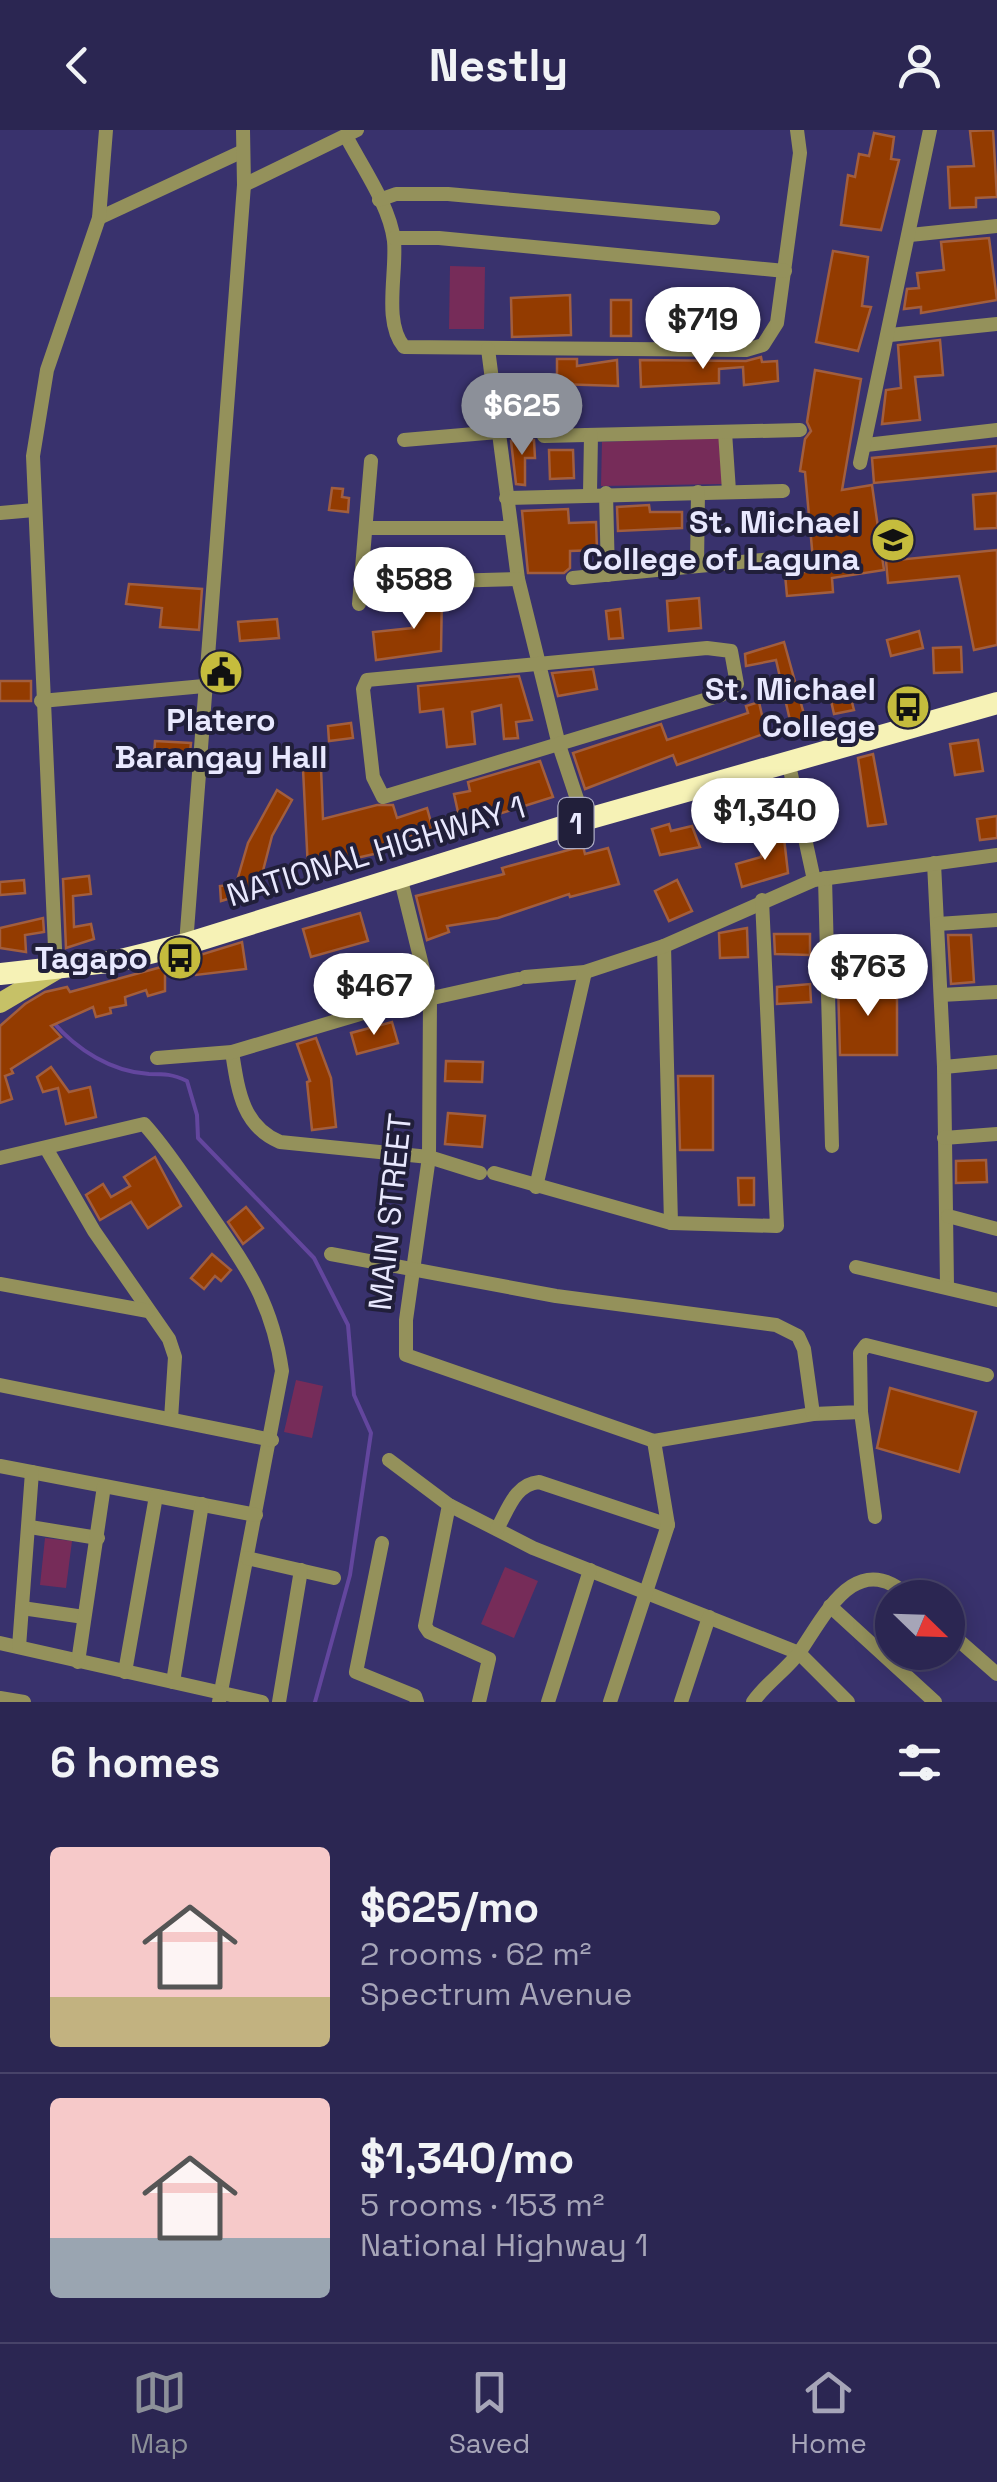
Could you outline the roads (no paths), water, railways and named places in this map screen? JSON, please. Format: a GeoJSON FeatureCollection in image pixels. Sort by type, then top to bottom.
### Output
{"type":"FeatureCollection","features":[{"type":"Feature","properties":{"kind":"highway","name":"NATIONAL HIGHWAY 1"},"geometry":{"type":"LineString","coordinates":[[0,974],[56,970],[186,944],[584,820],[997,703]]}},
{"type":"Feature","properties":{"kind":"main road"},"geometry":{"type":"LineString","coordinates":[[0,1002],[56,970]]}},
{"type":"Feature","properties":{"kind":"street"},"geometry":{"type":"LineString","coordinates":[[56,970],[33,456],[47,370],[99,218],[106,130]]}},
{"type":"Feature","properties":{"kind":"street"},"geometry":{"type":"LineString","coordinates":[[186,944],[244,185],[243,130]]}},
{"type":"Feature","properties":{"kind":"street"},"geometry":{"type":"LineString","coordinates":[[244,185],[352,133],[394,238],[394,314],[397,339],[404,348],[746,350],[772,336],[785,271],[800,153],[797,130]]}},
{"type":"Feature","properties":{"kind":"street"},"geometry":{"type":"LineString","coordinates":[[860,464],[930,130]]}},
{"type":"Feature","properties":{"kind":"street"},"geometry":{"type":"LineString","coordinates":[[99,218],[241,152]]}},
{"type":"Feature","properties":{"kind":"street"},"geometry":{"type":"LineString","coordinates":[[378,200],[448,194],[713,218]]}},
{"type":"Feature","properties":{"kind":"street"},"geometry":{"type":"LineString","coordinates":[[910,235],[997,226]]}},
{"type":"Feature","properties":{"kind":"street"},"geometry":{"type":"LineString","coordinates":[[394,238],[439,238],[785,271]]}},
{"type":"Feature","properties":{"kind":"street"},"geometry":{"type":"LineString","coordinates":[[890,335],[997,324]]}},
{"type":"Feature","properties":{"kind":"street"},"geometry":{"type":"LineString","coordinates":[[488,349],[518,579],[559,745],[584,820]]}},
{"type":"Feature","properties":{"kind":"street"},"geometry":{"type":"LineString","coordinates":[[544,436],[800,430]]}},
{"type":"Feature","properties":{"kind":"street"},"geometry":{"type":"LineString","coordinates":[[866,445],[997,430]]}},
{"type":"Feature","properties":{"kind":"street"},"geometry":{"type":"LineString","coordinates":[[404,440],[498,432]]}},
{"type":"Feature","properties":{"kind":"street"},"geometry":{"type":"LineString","coordinates":[[725,432],[728,491]]}},
{"type":"Feature","properties":{"kind":"street"},"geometry":{"type":"LineString","coordinates":[[590,435],[590,493]]}},
{"type":"Feature","properties":{"kind":"street"},"geometry":{"type":"LineString","coordinates":[[360,604],[371,461]]}},
{"type":"Feature","properties":{"kind":"street"},"geometry":{"type":"LineString","coordinates":[[506,498],[783,491]]}},
{"type":"Feature","properties":{"kind":"street"},"geometry":{"type":"LineString","coordinates":[[697,566],[698,492]]}},
{"type":"Feature","properties":{"kind":"street"},"geometry":{"type":"LineString","coordinates":[[606,493],[608,575]]}},
{"type":"Feature","properties":{"kind":"street"},"geometry":{"type":"LineString","coordinates":[[0,514],[34,510]]}},
{"type":"Feature","properties":{"kind":"street"},"geometry":{"type":"LineString","coordinates":[[367,528],[510,528]]}},
{"type":"Feature","properties":{"kind":"street"},"geometry":{"type":"LineString","coordinates":[[574,578],[772,559]]}},
{"type":"Feature","properties":{"kind":"street"},"geometry":{"type":"LineString","coordinates":[[375,583],[518,579]]}},
{"type":"Feature","properties":{"kind":"street"},"geometry":{"type":"LineString","coordinates":[[707,648],[731,651],[737,684],[721,695],[559,745],[383,797],[373,777],[362,689],[367,680],[707,648]]}},
{"type":"Feature","properties":{"kind":"street"},"geometry":{"type":"LineString","coordinates":[[41,701],[204,686]]}},
{"type":"Feature","properties":{"kind":"street"},"geometry":{"type":"LineString","coordinates":[[788,765],[819,879],[832,1146]]}},
{"type":"Feature","properties":{"kind":"street"},"geometry":{"type":"LineString","coordinates":[[158,1058],[232,1052],[430,998],[522,978],[584,972],[664,946],[762,900],[819,879],[997,855]]}},
{"type":"Feature","properties":{"kind":"street"},"geometry":{"type":"LineString","coordinates":[[934,863],[944,1067],[947,1286]]}},
{"type":"Feature","properties":{"kind":"street","name":"MAIN STREET"},"geometry":{"type":"LineString","coordinates":[[400,876],[430,998],[429,1158],[406,1320],[406,1355],[654,1441]]}},
{"type":"Feature","properties":{"kind":"street"},"geometry":{"type":"LineString","coordinates":[[232,1052],[248,1120],[259,1134],[280,1142],[429,1158],[671,1222],[777,1226],[762,900]]}},
{"type":"Feature","properties":{"kind":"street"},"geometry":{"type":"LineString","coordinates":[[938,924],[997,920]]}},
{"type":"Feature","properties":{"kind":"street"},"geometry":{"type":"LineString","coordinates":[[664,946],[671,1222]]}},
{"type":"Feature","properties":{"kind":"street"},"geometry":{"type":"LineString","coordinates":[[536,1187],[584,972]]}},
{"type":"Feature","properties":{"kind":"street"},"geometry":{"type":"LineString","coordinates":[[941,995],[997,992]]}},
{"type":"Feature","properties":{"kind":"street"},"geometry":{"type":"LineString","coordinates":[[944,1067],[997,1062]]}},
{"type":"Feature","properties":{"kind":"street"},"geometry":{"type":"LineString","coordinates":[[0,1158],[144,1124],[176,1160],[243,1256],[278,1338],[282,1370],[272,1440],[220,1698]]}},
{"type":"Feature","properties":{"kind":"street"},"geometry":{"type":"LineString","coordinates":[[944,1138],[997,1134]]}},
{"type":"Feature","properties":{"kind":"street"},"geometry":{"type":"LineString","coordinates":[[46,1148],[175,1356],[171,1419]]}},
{"type":"Feature","properties":{"kind":"street"},"geometry":{"type":"LineString","coordinates":[[948,1216],[997,1229]]}},
{"type":"Feature","properties":{"kind":"street"},"geometry":{"type":"LineString","coordinates":[[331,1254],[556,1296],[776,1325],[798,1336],[804,1348],[813,1414]]}},
{"type":"Feature","properties":{"kind":"street"},"geometry":{"type":"LineString","coordinates":[[856,1267],[997,1300]]}},
{"type":"Feature","properties":{"kind":"street"},"geometry":{"type":"LineString","coordinates":[[0,1284],[148,1311]]}},
{"type":"Feature","properties":{"kind":"street"},"geometry":{"type":"LineString","coordinates":[[875,1517],[861,1412],[860,1352],[866,1345],[987,1375]]}},
{"type":"Feature","properties":{"kind":"street"},"geometry":{"type":"LineString","coordinates":[[0,1385],[272,1440]]}},
{"type":"Feature","properties":{"kind":"street"},"geometry":{"type":"LineString","coordinates":[[610,1702],[668,1525],[654,1441],[813,1414],[861,1412]]}},
{"type":"Feature","properties":{"kind":"street"},"geometry":{"type":"LineString","coordinates":[[389,1460],[449,1506],[497,1529],[799,1653],[848,1702]]}},
{"type":"Feature","properties":{"kind":"street"},"geometry":{"type":"LineString","coordinates":[[0,1466],[256,1515]]}},
{"type":"Feature","properties":{"kind":"street"},"geometry":{"type":"LineString","coordinates":[[19,1647],[32,1472]]}},
{"type":"Feature","properties":{"kind":"street"},"geometry":{"type":"LineString","coordinates":[[497,1529],[519,1490],[527,1483],[539,1482],[668,1525]]}},
{"type":"Feature","properties":{"kind":"street"},"geometry":{"type":"LineString","coordinates":[[78,1662],[104,1486]]}},
{"type":"Feature","properties":{"kind":"street"},"geometry":{"type":"LineString","coordinates":[[124,1672],[156,1496]]}},
{"type":"Feature","properties":{"kind":"street"},"geometry":{"type":"LineString","coordinates":[[173,1682],[202,1504]]}},
{"type":"Feature","properties":{"kind":"street"},"geometry":{"type":"LineString","coordinates":[[449,1506],[424,1626],[489,1660],[479,1702]]}},
{"type":"Feature","properties":{"kind":"street"},"geometry":{"type":"LineString","coordinates":[[30,1528],[98,1538]]}},
{"type":"Feature","properties":{"kind":"street"},"geometry":{"type":"LineString","coordinates":[[382,1543],[356,1672],[415,1696],[417,1702]]}},
{"type":"Feature","properties":{"kind":"street"},"geometry":{"type":"LineString","coordinates":[[247,1558],[334,1578]]}},
{"type":"Feature","properties":{"kind":"street"},"geometry":{"type":"LineString","coordinates":[[279,1702],[301,1570]]}},
{"type":"Feature","properties":{"kind":"street"},"geometry":{"type":"LineString","coordinates":[[548,1702],[590,1570]]}},
{"type":"Feature","properties":{"kind":"street"},"geometry":{"type":"LineString","coordinates":[[752,1702],[799,1653],[830,1606],[864,1578],[886,1580]]}},
{"type":"Feature","properties":{"kind":"street"},"geometry":{"type":"LineString","coordinates":[[830,1606],[935,1702]]}},
{"type":"Feature","properties":{"kind":"street"},"geometry":{"type":"LineString","coordinates":[[22,1608],[84,1618]]}},
{"type":"Feature","properties":{"kind":"street"},"geometry":{"type":"LineString","coordinates":[[681,1702],[708,1617]]}},
{"type":"Feature","properties":{"kind":"street"},"geometry":{"type":"LineString","coordinates":[[0,1643],[173,1682],[220,1698],[262,1702]]}},
{"type":"Feature","properties":{"kind":"street"},"geometry":{"type":"LineString","coordinates":[[965,1646],[997,1674]]}},
{"type":"Feature","properties":{"kind":"street"},"geometry":{"type":"LineString","coordinates":[[0,1698],[24,1702]]}},
{"type":"Feature","properties":{"kind":"waterway"},"geometry":{"type":"LineString","coordinates":[[53,1022],[73,1042],[109,1064],[187,1081],[197,1115],[198,1138],[314,1258],[348,1325],[354,1395],[371,1433],[350,1575],[315,1702]]}},
{"type":"Feature","properties":{"kind":"place","name":"St. Michael College of Laguna"},"geometry":{"type":"Point","coordinates":[893,540]}},
{"type":"Feature","properties":{"kind":"place","name":"Platero Barangay Hall"},"geometry":{"type":"Point","coordinates":[221,672]}},
{"type":"Feature","properties":{"kind":"place","name":"St. Michael College"},"geometry":{"type":"Point","coordinates":[908,707]}},
{"type":"Feature","properties":{"kind":"place","name":"Tagapo"},"geometry":{"type":"Point","coordinates":[180,958]}}]}
